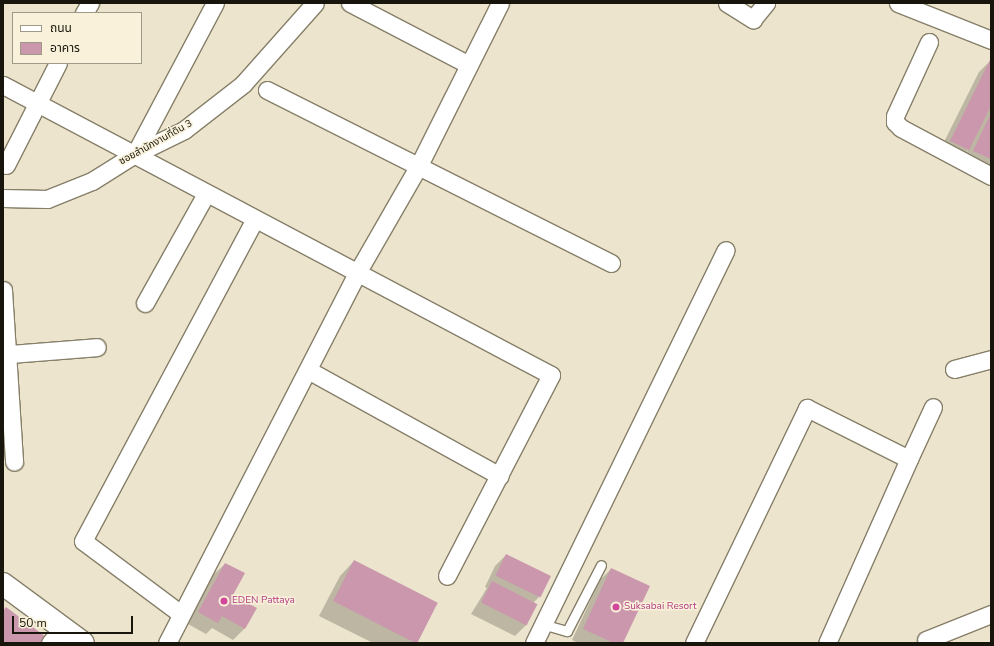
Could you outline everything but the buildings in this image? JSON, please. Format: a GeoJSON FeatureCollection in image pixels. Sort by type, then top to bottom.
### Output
{"type":"FeatureCollection","features":[{"type":"Feature","properties":{"kind":"street"},"geometry":{"type":"LineString","coordinates":[[85,12],[90,3]]}},
{"type":"Feature","properties":{"kind":"street"},"geometry":{"type":"LineString","coordinates":[[134,154],[215,3]]}},
{"type":"Feature","properties":{"kind":"street","name":"ซอยสำนักงานที่ดิน 3"},"geometry":{"type":"LineString","coordinates":[[3,198],[47,199],[92,181],[134,154],[184,130],[243,84],[315,3]]}},
{"type":"Feature","properties":{"kind":"street"},"geometry":{"type":"LineString","coordinates":[[350,3],[469,64]]}},
{"type":"Feature","properties":{"kind":"street"},"geometry":{"type":"LineString","coordinates":[[167,643],[308,370],[356,273],[419,165],[500,3]]}},
{"type":"Feature","properties":{"kind":"street"},"geometry":{"type":"LineString","coordinates":[[728,3],[753,19],[766,3]]}},
{"type":"Feature","properties":{"kind":"street"},"geometry":{"type":"LineString","coordinates":[[898,3],[991,40]]}},
{"type":"Feature","properties":{"kind":"street"},"geometry":{"type":"LineString","coordinates":[[930,42],[895,116],[895,122],[901,128],[991,176]]}},
{"type":"Feature","properties":{"kind":"street"},"geometry":{"type":"LineString","coordinates":[[6,165],[57,64]]}},
{"type":"Feature","properties":{"kind":"street"},"geometry":{"type":"LineString","coordinates":[[3,85],[206,194],[551,375],[447,576]]}},
{"type":"Feature","properties":{"kind":"street"},"geometry":{"type":"LineString","coordinates":[[267,90],[419,165],[611,263]]}},
{"type":"Feature","properties":{"kind":"street"},"geometry":{"type":"LineString","coordinates":[[145,303],[206,194]]}},
{"type":"Feature","properties":{"kind":"street"},"geometry":{"type":"LineString","coordinates":[[181,614],[83,541],[255,219]]}},
{"type":"Feature","properties":{"kind":"street"},"geometry":{"type":"LineString","coordinates":[[534,643],[726,250]]}},
{"type":"Feature","properties":{"kind":"street"},"geometry":{"type":"LineString","coordinates":[[3,290],[9,354],[7,424],[14,462]]}},
{"type":"Feature","properties":{"kind":"street"},"geometry":{"type":"LineString","coordinates":[[9,354],[97,347]]}},
{"type":"Feature","properties":{"kind":"street"},"geometry":{"type":"LineString","coordinates":[[954,369],[991,359]]}},
{"type":"Feature","properties":{"kind":"street"},"geometry":{"type":"LineString","coordinates":[[308,370],[500,476]]}},
{"type":"Feature","properties":{"kind":"street"},"geometry":{"type":"LineString","coordinates":[[828,643],[933,407]]}},
{"type":"Feature","properties":{"kind":"street"},"geometry":{"type":"LineString","coordinates":[[694,643],[807,408],[910,459]]}},
{"type":"Feature","properties":{"kind":"street"},"geometry":{"type":"LineString","coordinates":[[3,584],[68,639]]}},
{"type":"Feature","properties":{"kind":"street"},"geometry":{"type":"LineString","coordinates":[[926,640],[991,614]]}},
{"type":"Feature","properties":{"kind":"lane"},"geometry":{"type":"LineString","coordinates":[[542,624],[567,631],[601,566]]}},
{"type":"Feature","properties":{"kind":"place","name":"EDEN Pattaya"},"geometry":{"type":"Point","coordinates":[224,601]}},
{"type":"Feature","properties":{"kind":"place","name":"Suksabai Resort"},"geometry":{"type":"Point","coordinates":[616,607]}}]}
